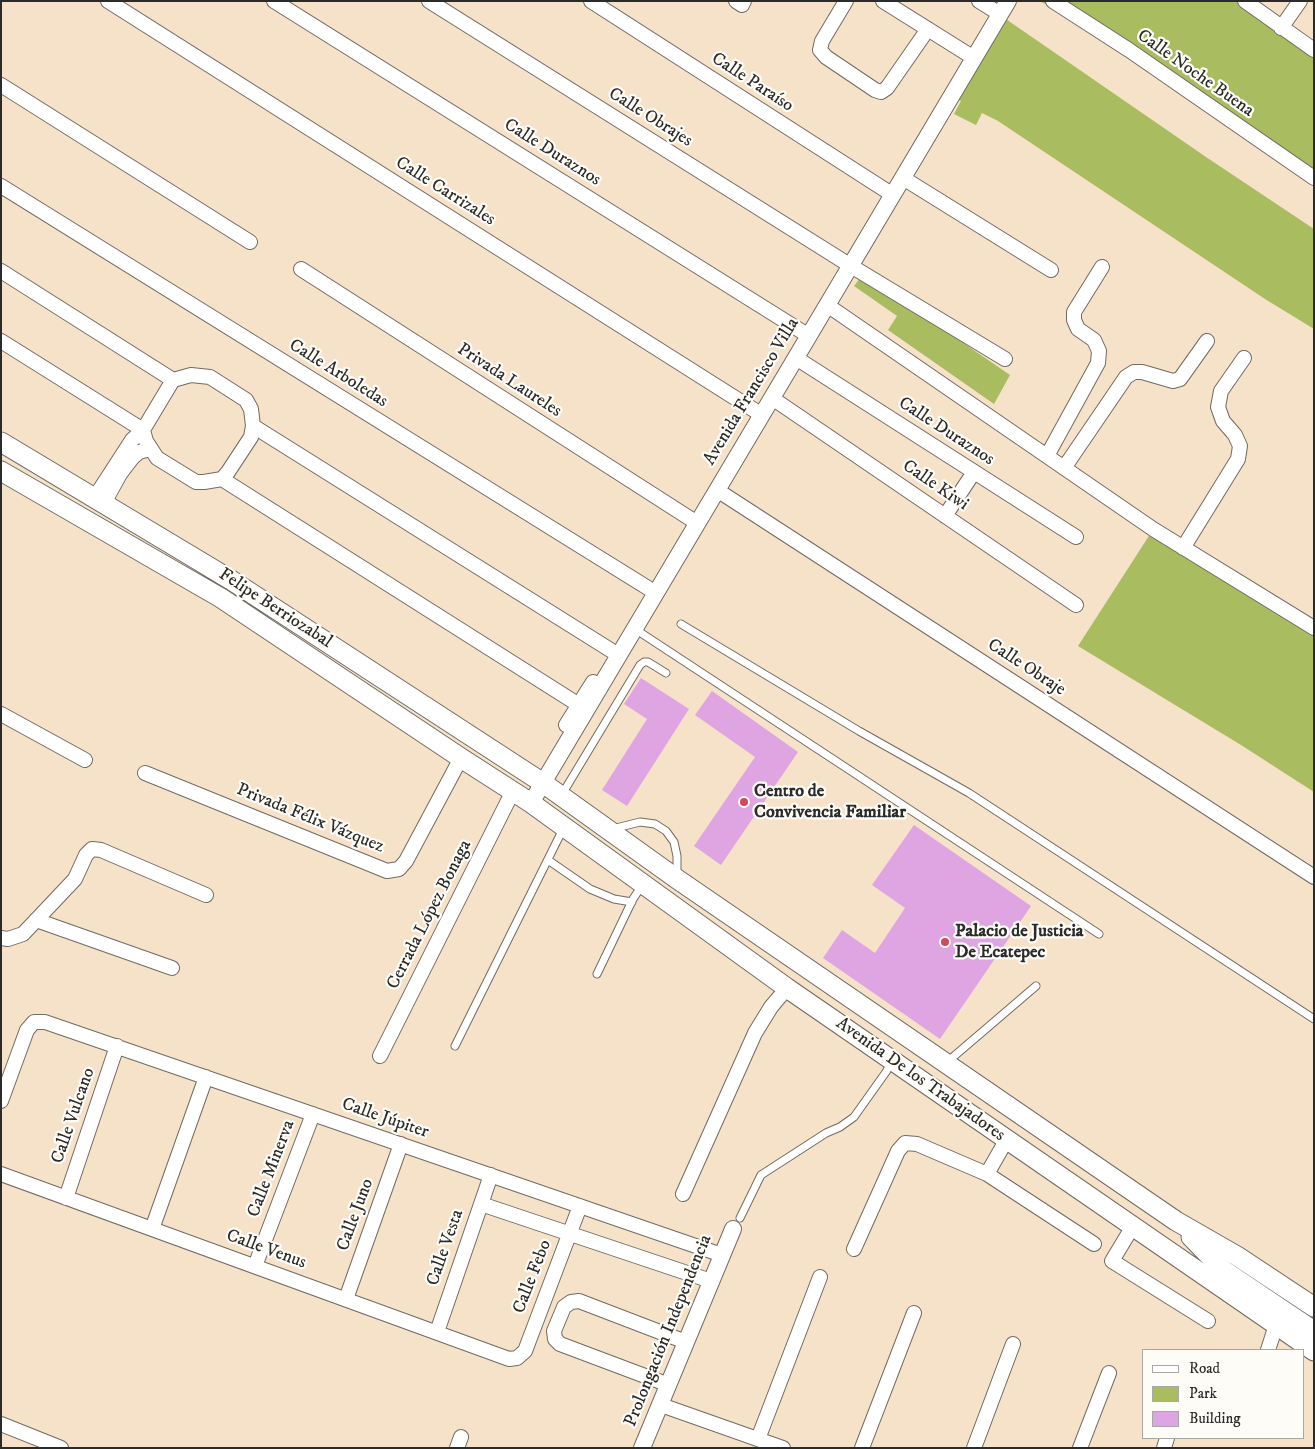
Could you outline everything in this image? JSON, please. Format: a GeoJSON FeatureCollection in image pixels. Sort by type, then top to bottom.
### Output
{"type":"FeatureCollection","features":[{"type":"Feature","properties":{"kind":"main road","name":"Felipe Berriozabal"},"geometry":{"type":"LineString","coordinates":[[1,442],[231,580],[543,783]]}},
{"type":"Feature","properties":{"kind":"main road","name":"Felipe Berriozabal"},"geometry":{"type":"LineString","coordinates":[[1,471],[222,598],[531,803]]}},
{"type":"Feature","properties":{"kind":"main road","name":"Avenida De los Trabajadores"},"geometry":{"type":"LineString","coordinates":[[543,783],[677,879],[1176,1222],[1237,1256],[1314,1307]]}},
{"type":"Feature","properties":{"kind":"main road","name":"Avenida De los Trabajadores"},"geometry":{"type":"LineString","coordinates":[[531,803],[787,988],[1314,1351]]}},
{"type":"Feature","properties":{"kind":"main road"},"geometry":{"type":"LineString","coordinates":[[1176,1222],[1223,1270],[1314,1332]]}},
{"type":"Feature","properties":{"kind":"street","name":"Calle Carrizales"},"geometry":{"type":"LineString","coordinates":[[108,1],[762,415]]}},
{"type":"Feature","properties":{"kind":"street","name":"Calle Duraznos"},"geometry":{"type":"LineString","coordinates":[[274,1],[809,336]]}},
{"type":"Feature","properties":{"kind":"street","name":"Calle Obrajes"},"geometry":{"type":"LineString","coordinates":[[429,1],[851,266],[1004,359]]}},
{"type":"Feature","properties":{"kind":"street","name":"Calle Paraíso"},"geometry":{"type":"LineString","coordinates":[[591,1],[893,195]]}},
{"type":"Feature","properties":{"kind":"street"},"geometry":{"type":"LineString","coordinates":[[736,1],[742,5],[744,1]]}},
{"type":"Feature","properties":{"kind":"street"},"geometry":{"type":"LineString","coordinates":[[846,1],[822,41],[820,50],[826,57],[875,90],[881,92],[887,88],[928,29]]}},
{"type":"Feature","properties":{"kind":"street"},"geometry":{"type":"LineString","coordinates":[[883,1],[974,58]]}},
{"type":"Feature","properties":{"kind":"street"},"geometry":{"type":"LineString","coordinates":[[980,1],[1004,8]]}},
{"type":"Feature","properties":{"kind":"street","name":"Calle Noche Buena"},"geometry":{"type":"LineString","coordinates":[[1054,1],[1129,50],[1314,178]]}},
{"type":"Feature","properties":{"kind":"street"},"geometry":{"type":"LineString","coordinates":[[1245,1],[1280,28],[1314,50]]}},
{"type":"Feature","properties":{"kind":"street"},"geometry":{"type":"LineString","coordinates":[[1280,28],[1300,1]]}},
{"type":"Feature","properties":{"kind":"street","name":"Avenida Francisco Villa"},"geometry":{"type":"LineString","coordinates":[[531,803],[630,630],[656,594],[1004,8]]}},
{"type":"Feature","properties":{"kind":"street"},"geometry":{"type":"LineString","coordinates":[[1,85],[250,242]]}},
{"type":"Feature","properties":{"kind":"street"},"geometry":{"type":"LineString","coordinates":[[904,178],[1051,270]]}},
{"type":"Feature","properties":{"kind":"street","name":"Calle Arboledas"},"geometry":{"type":"LineString","coordinates":[[1,186],[656,594]]}},
{"type":"Feature","properties":{"kind":"street"},"geometry":{"type":"LineString","coordinates":[[1047,456],[1098,363],[1099,351],[1094,340],[1078,329],[1074,320],[1074,312],[1102,267]]}},
{"type":"Feature","properties":{"kind":"street","name":"Privada Laureles"},"geometry":{"type":"LineString","coordinates":[[300,269],[697,524]]}},
{"type":"Feature","properties":{"kind":"street"},"geometry":{"type":"LineString","coordinates":[[1,271],[173,380]]}},
{"type":"Feature","properties":{"kind":"street"},"geometry":{"type":"LineString","coordinates":[[827,305],[1153,529],[1314,628]]}},
{"type":"Feature","properties":{"kind":"street"},"geometry":{"type":"LineString","coordinates":[[1,341],[144,430],[146,441],[157,458],[196,482],[222,479],[250,436],[253,426],[251,409],[246,400],[210,377],[191,375],[173,380],[144,430],[132,440],[100,500]]}},
{"type":"Feature","properties":{"kind":"street"},"geometry":{"type":"LineString","coordinates":[[1064,468],[1126,377],[1134,372],[1142,372],[1173,381],[1180,379],[1206,341]]}},
{"type":"Feature","properties":{"kind":"street","name":"Calle Duraznos"},"geometry":{"type":"LineString","coordinates":[[796,358],[1076,538]]}},
{"type":"Feature","properties":{"kind":"street"},"geometry":{"type":"LineString","coordinates":[[1183,548],[1238,459],[1240,446],[1235,435],[1223,421],[1218,407],[1221,391],[1244,358]]}},
{"type":"Feature","properties":{"kind":"street","name":"Calle Kiwi"},"geometry":{"type":"LineString","coordinates":[[772,398],[1076,605]]}},
{"type":"Feature","properties":{"kind":"street"},"geometry":{"type":"LineString","coordinates":[[253,426],[612,651]]}},
{"type":"Feature","properties":{"kind":"street"},"geometry":{"type":"LineString","coordinates":[[100,500],[133,457],[139,452],[150,449]]}},
{"type":"Feature","properties":{"kind":"street"},"geometry":{"type":"LineString","coordinates":[[945,516],[974,472]]}},
{"type":"Feature","properties":{"kind":"street"},"geometry":{"type":"LineString","coordinates":[[222,479],[579,705]]}},
{"type":"Feature","properties":{"kind":"street","name":"Calle Obraje"},"geometry":{"type":"LineString","coordinates":[[718,490],[1314,878]]}},
{"type":"Feature","properties":{"kind":"street"},"geometry":{"type":"LineString","coordinates":[[566,725],[612,651],[630,630]]}},
{"type":"Feature","properties":{"kind":"street"},"geometry":{"type":"LineString","coordinates":[[1,714],[85,760]]}},
{"type":"Feature","properties":{"kind":"street","name":"Privada Félix Vázquez"},"geometry":{"type":"LineString","coordinates":[[145,773],[388,871],[399,869],[406,861],[461,758]]}},
{"type":"Feature","properties":{"kind":"street","name":"Cerrada López Bonaga"},"geometry":{"type":"LineString","coordinates":[[380,1056],[513,791]]}},
{"type":"Feature","properties":{"kind":"street"},"geometry":{"type":"LineString","coordinates":[[5,939],[23,934],[75,879],[86,855],[92,849],[101,850],[206,895]]}},
{"type":"Feature","properties":{"kind":"street"},"geometry":{"type":"LineString","coordinates":[[36,920],[172,968]]}},
{"type":"Feature","properties":{"kind":"street"},"geometry":{"type":"LineString","coordinates":[[683,1194],[755,1033],[771,1007],[787,988]]}},
{"type":"Feature","properties":{"kind":"street","name":"Calle Júpiter"},"geometry":{"type":"LineString","coordinates":[[1,1101],[27,1030],[34,1022],[45,1022],[722,1255]]}},
{"type":"Feature","properties":{"kind":"street","name":"Calle Vulcano"},"geometry":{"type":"LineString","coordinates":[[66,1198],[117,1046]]}},
{"type":"Feature","properties":{"kind":"street"},"geometry":{"type":"LineString","coordinates":[[152,1229],[206,1077]]}},
{"type":"Feature","properties":{"kind":"street","name":"Calle Minerva"},"geometry":{"type":"LineString","coordinates":[[255,1266],[313,1114]]}},
{"type":"Feature","properties":{"kind":"street"},"geometry":{"type":"LineString","coordinates":[[987,1174],[1007,1139]]}},
{"type":"Feature","properties":{"kind":"street"},"geometry":{"type":"LineString","coordinates":[[854,1249],[898,1151],[905,1143],[917,1144],[987,1174],[1094,1244]]}},
{"type":"Feature","properties":{"kind":"street","name":"Calle Juno"},"geometry":{"type":"LineString","coordinates":[[346,1299],[401,1144]]}},
{"type":"Feature","properties":{"kind":"street","name":"Calle Venus"},"geometry":{"type":"LineString","coordinates":[[1,1174],[509,1359],[518,1358]]}},
{"type":"Feature","properties":{"kind":"street","name":"Calle Vesta"},"geometry":{"type":"LineString","coordinates":[[436,1332],[491,1175]]}},
{"type":"Feature","properties":{"kind":"street"},"geometry":{"type":"LineString","coordinates":[[481,1204],[711,1282]]}},
{"type":"Feature","properties":{"kind":"street","name":"Calle Febo"},"geometry":{"type":"LineString","coordinates":[[518,1358],[525,1351],[580,1206]]}},
{"type":"Feature","properties":{"kind":"street","name":"Prolongación Independencia"},"geometry":{"type":"LineString","coordinates":[[642,1448],[736,1224]]}},
{"type":"Feature","properties":{"kind":"street"},"geometry":{"type":"LineString","coordinates":[[1133,1226],[1112,1261],[1208,1321]]}},
{"type":"Feature","properties":{"kind":"street"},"geometry":{"type":"LineString","coordinates":[[758,1439],[820,1277]]}},
{"type":"Feature","properties":{"kind":"street"},"geometry":{"type":"LineString","coordinates":[[669,1385],[560,1344],[555,1339],[554,1331],[564,1307],[571,1302],[579,1302],[686,1342]]}},
{"type":"Feature","properties":{"kind":"street"},"geometry":{"type":"LineString","coordinates":[[862,1448],[914,1313]]}},
{"type":"Feature","properties":{"kind":"street"},"geometry":{"type":"LineString","coordinates":[[1268,1349],[1276,1325]]}},
{"type":"Feature","properties":{"kind":"street"},"geometry":{"type":"LineString","coordinates":[[974,1448],[1013,1344]]}},
{"type":"Feature","properties":{"kind":"street"},"geometry":{"type":"LineString","coordinates":[[1080,1448],[1108,1373]]}},
{"type":"Feature","properties":{"kind":"street"},"geometry":{"type":"LineString","coordinates":[[661,1405],[783,1448]]}},
{"type":"Feature","properties":{"kind":"street"},"geometry":{"type":"LineString","coordinates":[[1,1424],[62,1448]]}},
{"type":"Feature","properties":{"kind":"lane"},"geometry":{"type":"LineString","coordinates":[[681,624],[858,731],[969,793],[1314,1019]]}},
{"type":"Feature","properties":{"kind":"lane"},"geometry":{"type":"LineString","coordinates":[[630,630],[1099,934]]}},
{"type":"Feature","properties":{"kind":"lane"},"geometry":{"type":"LineString","coordinates":[[561,796],[640,665],[648,662],[666,673]]}},
{"type":"Feature","properties":{"kind":"lane"},"geometry":{"type":"LineString","coordinates":[[608,830],[640,822],[655,824],[666,831],[674,842],[677,856],[677,879]]}},
{"type":"Feature","properties":{"kind":"lane"},"geometry":{"type":"LineString","coordinates":[[455,1046],[564,827]]}},
{"type":"Feature","properties":{"kind":"lane"},"geometry":{"type":"LineString","coordinates":[[548,860],[590,888],[614,899],[632,902]]}},
{"type":"Feature","properties":{"kind":"lane"},"geometry":{"type":"LineString","coordinates":[[596,974],[643,884]]}},
{"type":"Feature","properties":{"kind":"lane"},"geometry":{"type":"LineString","coordinates":[[946,1063],[1036,986]]}},
{"type":"Feature","properties":{"kind":"lane"},"geometry":{"type":"LineString","coordinates":[[736,1224],[762,1175],[854,1117],[886,1072],[892,1060]]}},
{"type":"Feature","properties":{"kind":"green space"},"geometry":{"type":"Polygon","coordinates":[[[1039,1],[1252,1],[1314,45],[1314,180],[1056,9],[1039,1]]]}},
{"type":"Feature","properties":{"kind":"green space"},"geometry":{"type":"Polygon","coordinates":[[[1000,15],[1314,229],[1314,329],[1265,299],[998,121],[982,113],[976,125],[954,114],[961,101],[951,96],[1000,15]]]}},
{"type":"Feature","properties":{"kind":"green space"},"geometry":{"type":"Polygon","coordinates":[[[863,274],[1010,375],[994,404],[888,330],[897,316],[854,286],[863,274]]]}},
{"type":"Feature","properties":{"kind":"green space"},"geometry":{"type":"Polygon","coordinates":[[[1156,525],[1314,624],[1314,792],[1241,745],[1078,646],[1156,525]]]}},
{"type":"Feature","properties":{"kind":"building"},"geometry":{"type":"Polygon","coordinates":[[[641,678],[689,709],[627,806],[602,790],[647,719],[624,704],[641,678]]]}},
{"type":"Feature","properties":{"kind":"building","name":"Centro de Convivencia Familiar"},"geometry":{"type":"Polygon","coordinates":[[[712,691],[798,752],[721,865],[694,846],[755,757],[695,715],[712,691]]]}},
{"type":"Feature","properties":{"kind":"building","name":"Palacio de Justicia De Ecatepec"},"geometry":{"type":"Polygon","coordinates":[[[914,825],[1031,906],[940,1039],[823,958],[842,930],[875,953],[905,908],[872,885],[914,825]]]}},
{"type":"Feature","properties":{"kind":"place","name":"Centro de Convivencia Familiar"},"geometry":{"type":"Point","coordinates":[744,802]}},
{"type":"Feature","properties":{"kind":"place","name":"Palacio de Justicia De Ecatepec"},"geometry":{"type":"Point","coordinates":[945,942]}}]}
